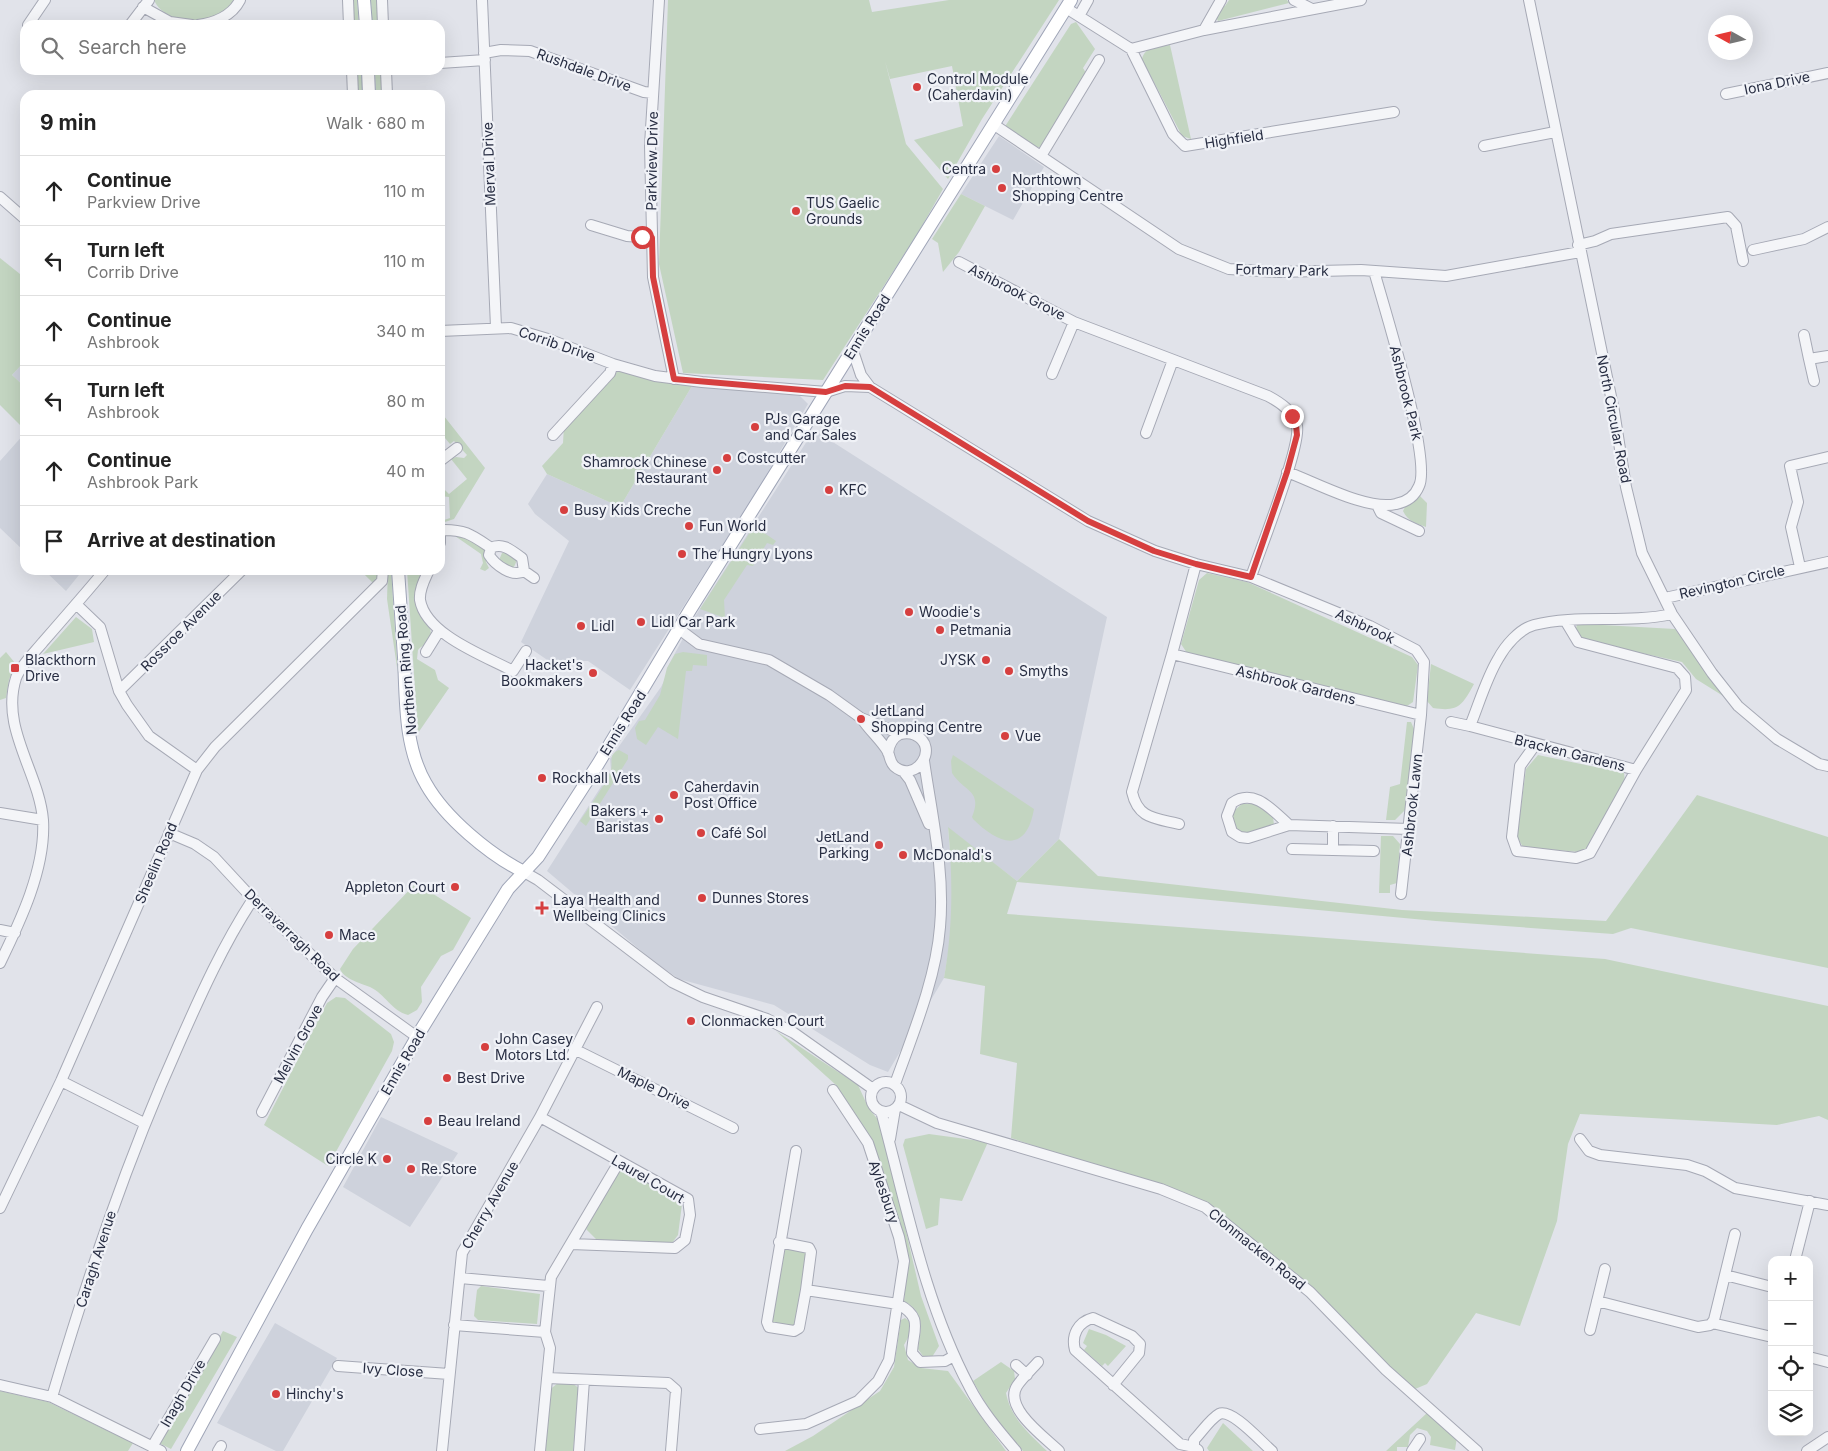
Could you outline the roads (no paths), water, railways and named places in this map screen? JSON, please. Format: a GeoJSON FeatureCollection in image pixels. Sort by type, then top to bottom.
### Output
{"type":"FeatureCollection","features":[{"type":"Feature","properties":{"kind":"main road"},"geometry":{"type":"LineString","coordinates":[[364,0],[366,20]]}},
{"type":"Feature","properties":{"kind":"main road","name":"Ennis Road"},"geometry":{"type":"LineString","coordinates":[[187,1451],[307,1229],[417,1036],[508,888],[538,857],[598,764],[679,629],[1068,4]]}},
{"type":"Feature","properties":{"kind":"main road"},"geometry":{"type":"LineString","coordinates":[[368,75],[369,90]]}},
{"type":"Feature","properties":{"kind":"main road","name":"Northern Ring Road"},"geometry":{"type":"LineString","coordinates":[[398,575],[407,715],[414,754],[426,784],[451,816],[477,840],[504,862],[524,872]]}},
{"type":"Feature","properties":{"kind":"street"},"geometry":{"type":"LineString","coordinates":[[31,20],[45,0]]}},
{"type":"Feature","properties":{"kind":"street"},"geometry":{"type":"LineString","coordinates":[[217,20],[228,14],[240,0]]}},
{"type":"Feature","properties":{"kind":"street"},"geometry":{"type":"LineString","coordinates":[[348,0],[349,20]]}},
{"type":"Feature","properties":{"kind":"street"},"geometry":{"type":"LineString","coordinates":[[382,0],[383,20]]}},
{"type":"Feature","properties":{"kind":"street","name":"Merval Drive"},"geometry":{"type":"LineString","coordinates":[[482,0],[496,328]]}},
{"type":"Feature","properties":{"kind":"street","name":"Parkview Drive"},"geometry":{"type":"LineString","coordinates":[[659,0],[650,145],[653,277],[674,379]]}},
{"type":"Feature","properties":{"kind":"street"},"geometry":{"type":"LineString","coordinates":[[1078,16],[1088,0]]}},
{"type":"Feature","properties":{"kind":"street"},"geometry":{"type":"LineString","coordinates":[[1204,30],[1221,0]]}},
{"type":"Feature","properties":{"kind":"street"},"geometry":{"type":"LineString","coordinates":[[1294,0],[1312,9]]}},
{"type":"Feature","properties":{"kind":"street"},"geometry":{"type":"LineString","coordinates":[[1068,4],[1078,16],[1132,49],[1204,30],[1361,0]]}},
{"type":"Feature","properties":{"kind":"street","name":"North Circular Road"},"geometry":{"type":"LineString","coordinates":[[1529,0],[1614,411],[1626,487],[1642,553],[1672,614],[1712,673],[1738,706],[1777,739],[1819,764],[1828,766]]}},
{"type":"Feature","properties":{"kind":"street"},"geometry":{"type":"LineString","coordinates":[[134,20],[146,4],[167,20]]}},
{"type":"Feature","properties":{"kind":"street","name":"Highfield"},"geometry":{"type":"LineString","coordinates":[[1132,49],[1173,134],[1185,146],[1394,112]]}},
{"type":"Feature","properties":{"kind":"street","name":"Rushdale Drive"},"geometry":{"type":"LineString","coordinates":[[445,62],[485,56],[501,50],[530,51],[644,92],[653,93]]}},
{"type":"Feature","properties":{"kind":"street"},"geometry":{"type":"LineString","coordinates":[[1041,156],[1099,60]]}},
{"type":"Feature","properties":{"kind":"street","name":"Iona Drive"},"geometry":{"type":"LineString","coordinates":[[1726,94],[1828,73]]}},
{"type":"Feature","properties":{"kind":"street"},"geometry":{"type":"LineString","coordinates":[[352,75],[353,90]]}},
{"type":"Feature","properties":{"kind":"street"},"geometry":{"type":"LineString","coordinates":[[386,75],[387,90]]}},
{"type":"Feature","properties":{"kind":"street","name":"Fortmary Park"},"geometry":{"type":"LineString","coordinates":[[993,124],[1179,249],[1229,269],[1256,272],[1374,271],[1446,276],[1579,248],[1611,234],[1728,217],[1736,226],[1743,261]]}},
{"type":"Feature","properties":{"kind":"street"},"geometry":{"type":"LineString","coordinates":[[1484,146],[1555,132]]}},
{"type":"Feature","properties":{"kind":"street"},"geometry":{"type":"LineString","coordinates":[[0,197],[20,215]]}},
{"type":"Feature","properties":{"kind":"street"},"geometry":{"type":"LineString","coordinates":[[591,225],[627,236],[652,238]]}},
{"type":"Feature","properties":{"kind":"street"},"geometry":{"type":"LineString","coordinates":[[1753,250],[1804,239],[1828,226]]}},
{"type":"Feature","properties":{"kind":"street","name":"Ashbrook Grove"},"geometry":{"type":"LineString","coordinates":[[959,262],[1074,322],[1268,396],[1287,408],[1296,425],[1297,435],[1287,472]]}},
{"type":"Feature","properties":{"kind":"street","name":"Ashbrook Park"},"geometry":{"type":"LineString","coordinates":[[1374,271],[1416,428],[1421,460],[1420,486],[1410,498],[1396,504]]}},
{"type":"Feature","properties":{"kind":"street","name":"Ashbrook Grove"},"geometry":{"type":"LineString","coordinates":[[1052,374],[1074,322]]}},
{"type":"Feature","properties":{"kind":"street","name":"Corrib Drive"},"geometry":{"type":"LineString","coordinates":[[445,331],[511,328],[548,339],[613,364],[674,379],[826,392]]}},
{"type":"Feature","properties":{"kind":"street"},"geometry":{"type":"LineString","coordinates":[[1804,335],[1814,381]]}},
{"type":"Feature","properties":{"kind":"street","name":"Ashbrook"},"geometry":{"type":"LineString","coordinates":[[853,351],[861,375],[870,387],[1088,521],[1154,551],[1196,564],[1251,577],[1370,626],[1416,650],[1424,662],[1421,715]]}},
{"type":"Feature","properties":{"kind":"street"},"geometry":{"type":"LineString","coordinates":[[1809,359],[1828,356]]}},
{"type":"Feature","properties":{"kind":"street"},"geometry":{"type":"LineString","coordinates":[[1146,433],[1172,360]]}},
{"type":"Feature","properties":{"kind":"street","name":"Corrib Drive"},"geometry":{"type":"LineString","coordinates":[[553,435],[610,372],[613,364]]}},
{"type":"Feature","properties":{"kind":"street","name":"Ashbrook"},"geometry":{"type":"LineString","coordinates":[[826,392],[845,386],[870,387]]}},
{"type":"Feature","properties":{"kind":"street"},"geometry":{"type":"LineString","coordinates":[[445,457],[457,448]]}},
{"type":"Feature","properties":{"kind":"street","name":"Revington Circle"},"geometry":{"type":"LineString","coordinates":[[1800,567],[1791,527],[1798,502],[1790,466],[1828,457]]}},
{"type":"Feature","properties":{"kind":"street"},"geometry":{"type":"LineString","coordinates":[[1251,577],[1287,472],[1377,505],[1396,504],[1401,523]]}},
{"type":"Feature","properties":{"kind":"street"},"geometry":{"type":"LineString","coordinates":[[1377,505],[1380,514],[1419,531]]}},
{"type":"Feature","properties":{"kind":"street"},"geometry":{"type":"LineString","coordinates":[[445,530],[461,530],[469,533],[491,548]]}},
{"type":"Feature","properties":{"kind":"street"},"geometry":{"type":"LineString","coordinates":[[491,548],[504,546],[522,558],[524,571],[534,578]]}},
{"type":"Feature","properties":{"kind":"street"},"geometry":{"type":"LineString","coordinates":[[491,548],[489,555],[493,561],[513,574],[519,574],[524,571]]}},
{"type":"Feature","properties":{"kind":"street","name":"Revington Circle"},"geometry":{"type":"LineString","coordinates":[[1665,598],[1828,562]]}},
{"type":"Feature","properties":{"kind":"street"},"geometry":{"type":"LineString","coordinates":[[1179,824],[1145,815],[1135,806],[1132,792],[1196,564]]}},
{"type":"Feature","properties":{"kind":"street"},"geometry":{"type":"LineString","coordinates":[[0,964],[26,908],[40,856],[43,820],[38,794],[17,742],[11,713],[12,694],[16,677],[24,665],[101,575]]}},
{"type":"Feature","properties":{"kind":"street","name":"Rossroe Avenue"},"geometry":{"type":"LineString","coordinates":[[119,691],[237,575]]}},
{"type":"Feature","properties":{"kind":"street","name":"Sheelin Road"},"geometry":{"type":"LineString","coordinates":[[0,1208],[61,1081],[197,770],[215,747],[382,582],[383,575]]}},
{"type":"Feature","properties":{"kind":"street"},"geometry":{"type":"LineString","coordinates":[[427,575],[420,590],[420,600],[439,631],[513,671],[526,651]]}},
{"type":"Feature","properties":{"kind":"street"},"geometry":{"type":"LineString","coordinates":[[76,604],[100,627],[119,691],[150,736],[197,770]]}},
{"type":"Feature","properties":{"kind":"street"},"geometry":{"type":"LineString","coordinates":[[1470,726],[1498,658],[1517,634],[1533,625],[1651,618],[1672,614]]}},
{"type":"Feature","properties":{"kind":"street","name":"Bracken Gardens"},"geometry":{"type":"LineString","coordinates":[[1451,722],[1636,770],[1686,690],[1685,676],[1677,668],[1578,642],[1566,622]]}},
{"type":"Feature","properties":{"kind":"street"},"geometry":{"type":"LineString","coordinates":[[679,629],[700,644],[769,660],[829,695],[861,718],[901,734],[913,734],[923,741],[926,752],[924,762],[940,878],[940,929],[932,970],[895,1084]]}},
{"type":"Feature","properties":{"kind":"street"},"geometry":{"type":"LineString","coordinates":[[426,652],[439,631]]}},
{"type":"Feature","properties":{"kind":"street","name":"Ashbrook Gardens"},"geometry":{"type":"LineString","coordinates":[[1172,654],[1421,715]]}},
{"type":"Feature","properties":{"kind":"street","name":"Ashbrook Lawn"},"geometry":{"type":"LineString","coordinates":[[1401,894],[1421,715]]}},
{"type":"Feature","properties":{"kind":"street"},"geometry":{"type":"LineString","coordinates":[[861,718],[888,752],[894,766],[903,770],[912,770],[924,762]]}},
{"type":"Feature","properties":{"kind":"street"},"geometry":{"type":"LineString","coordinates":[[888,752],[891,742],[901,734]]}},
{"type":"Feature","properties":{"kind":"street"},"geometry":{"type":"LineString","coordinates":[[1535,745],[1520,766],[1512,837],[1517,852],[1576,858],[1590,853],[1636,770]]}},
{"type":"Feature","properties":{"kind":"street"},"geometry":{"type":"LineString","coordinates":[[903,770],[921,804],[936,844]]}},
{"type":"Feature","properties":{"kind":"street"},"geometry":{"type":"LineString","coordinates":[[1289,825],[1260,799],[1246,797],[1232,803],[1227,816],[1232,832],[1240,837],[1248,838],[1289,825],[1409,829]]}},
{"type":"Feature","properties":{"kind":"street"},"geometry":{"type":"LineString","coordinates":[[0,813],[43,820]]}},
{"type":"Feature","properties":{"kind":"street"},"geometry":{"type":"LineString","coordinates":[[1333,850],[1334,826]]}},
{"type":"Feature","properties":{"kind":"street","name":"Derravarragh Road"},"geometry":{"type":"LineString","coordinates":[[170,833],[195,844],[214,857],[253,899],[335,978],[417,1036]]}},
{"type":"Feature","properties":{"kind":"street"},"geometry":{"type":"LineString","coordinates":[[1292,849],[1374,851]]}},
{"type":"Feature","properties":{"kind":"street"},"geometry":{"type":"LineString","coordinates":[[524,872],[538,880],[672,982],[703,998],[767,1019],[794,1032],[873,1089]]}},
{"type":"Feature","properties":{"kind":"street"},"geometry":{"type":"LineString","coordinates":[[61,1081],[144,1123],[227,940],[253,899]]}},
{"type":"Feature","properties":{"kind":"street"},"geometry":{"type":"LineString","coordinates":[[0,930],[15,933]]}},
{"type":"Feature","properties":{"kind":"street","name":"Melvin Grove"},"geometry":{"type":"LineString","coordinates":[[262,1112],[322,997],[335,978]]}},
{"type":"Feature","properties":{"kind":"street","name":"Cherry Avenue"},"geometry":{"type":"LineString","coordinates":[[442,1451],[448,1374],[462,1253],[540,1117],[597,1007]]}},
{"type":"Feature","properties":{"kind":"street","name":"Maple Drive"},"geometry":{"type":"LineString","coordinates":[[574,1049],[733,1128]]}},
{"type":"Feature","properties":{"kind":"street"},"geometry":{"type":"LineString","coordinates":[[873,1089],[885,1081],[895,1084],[901,1094],[890,1142]]}},
{"type":"Feature","properties":{"kind":"street"},"geometry":{"type":"LineString","coordinates":[[873,1089],[872,1102],[881,1111],[936,1311],[954,1356],[970,1388],[994,1424],[1016,1451]]}},
{"type":"Feature","properties":{"kind":"street","name":"Aylesbury"},"geometry":{"type":"LineString","coordinates":[[760,1430],[806,1424],[858,1402],[878,1381],[889,1360],[904,1261],[899,1237],[868,1143],[833,1090]]}},
{"type":"Feature","properties":{"kind":"street"},"geometry":{"type":"LineString","coordinates":[[881,1111],[888,1112],[897,1107]]}},
{"type":"Feature","properties":{"kind":"street","name":"Clonmacken Road"},"geometry":{"type":"LineString","coordinates":[[897,1107],[937,1123],[1161,1188],[1205,1207],[1310,1292],[1386,1370],[1478,1451]]}},
{"type":"Feature","properties":{"kind":"street","name":"Laurel Court"},"geometry":{"type":"LineString","coordinates":[[540,1117],[688,1199],[690,1215],[685,1240],[675,1248],[571,1244]]}},
{"type":"Feature","properties":{"kind":"street","name":"Caragh Avenue"},"geometry":{"type":"LineString","coordinates":[[52,1397],[101,1240],[144,1123]]}},
{"type":"Feature","properties":{"kind":"street"},"geometry":{"type":"LineString","coordinates":[[1580,1139],[1589,1151],[1600,1155],[1687,1165],[1705,1171],[1735,1188],[1828,1205]]}},
{"type":"Feature","properties":{"kind":"street"},"geometry":{"type":"LineString","coordinates":[[779,1242],[809,1248],[811,1252],[799,1328],[794,1331],[769,1327],[767,1322],[779,1242],[796,1151]]}},
{"type":"Feature","properties":{"kind":"street"},"geometry":{"type":"LineString","coordinates":[[540,1451],[550,1348],[545,1332],[548,1286],[551,1277],[619,1162]]}},
{"type":"Feature","properties":{"kind":"street"},"geometry":{"type":"LineString","coordinates":[[1796,1256],[1810,1201]]}},
{"type":"Feature","properties":{"kind":"street"},"geometry":{"type":"LineString","coordinates":[[581,1226],[589,1246]]}},
{"type":"Feature","properties":{"kind":"street"},"geometry":{"type":"LineString","coordinates":[[1712,1323],[1735,1234]]}},
{"type":"Feature","properties":{"kind":"street"},"geometry":{"type":"LineString","coordinates":[[1590,1330],[1605,1269]]}},
{"type":"Feature","properties":{"kind":"street"},"geometry":{"type":"LineString","coordinates":[[1725,1275],[1768,1286]]}},
{"type":"Feature","properties":{"kind":"street"},"geometry":{"type":"LineString","coordinates":[[460,1278],[548,1286]]}},
{"type":"Feature","properties":{"kind":"street"},"geometry":{"type":"LineString","coordinates":[[806,1290],[898,1304],[910,1311],[916,1323],[912,1353],[920,1362],[930,1363],[954,1356]]}},
{"type":"Feature","properties":{"kind":"street"},"geometry":{"type":"LineString","coordinates":[[1597,1302],[1698,1327],[1704,1327],[1712,1323],[1768,1336]]}},
{"type":"Feature","properties":{"kind":"street"},"geometry":{"type":"LineString","coordinates":[[1114,1385],[1139,1353],[1140,1344],[1132,1336],[1093,1318],[1083,1321],[1076,1331],[1073,1342],[1075,1350],[1114,1385],[1180,1444],[1197,1449]]}},
{"type":"Feature","properties":{"kind":"street"},"geometry":{"type":"LineString","coordinates":[[454,1325],[545,1332]]}},
{"type":"Feature","properties":{"kind":"street","name":"Inagh Drive"},"geometry":{"type":"LineString","coordinates":[[156,1449],[215,1339]]}},
{"type":"Feature","properties":{"kind":"street"},"geometry":{"type":"LineString","coordinates":[[1813,1358],[1828,1362]]}},
{"type":"Feature","properties":{"kind":"street"},"geometry":{"type":"LineString","coordinates":[[1038,1362],[1016,1388],[1015,1400],[1020,1415],[1059,1451]]}},
{"type":"Feature","properties":{"kind":"street"},"geometry":{"type":"LineString","coordinates":[[1016,1365],[1027,1375]]}},
{"type":"Feature","properties":{"kind":"street","name":"Ivy Close"},"geometry":{"type":"LineString","coordinates":[[338,1366],[448,1374]]}},
{"type":"Feature","properties":{"kind":"street"},"geometry":{"type":"LineString","coordinates":[[547,1378],[668,1384],[674,1386],[676,1390],[671,1451]]}},
{"type":"Feature","properties":{"kind":"street"},"geometry":{"type":"LineString","coordinates":[[579,1451],[584,1380]]}},
{"type":"Feature","properties":{"kind":"street"},"geometry":{"type":"LineString","coordinates":[[0,1385],[52,1397],[156,1449]]}},
{"type":"Feature","properties":{"kind":"street"},"geometry":{"type":"LineString","coordinates":[[1197,1449],[1194,1440],[1217,1415],[1223,1413],[1232,1415],[1272,1451]]}},
{"type":"Feature","properties":{"kind":"street"},"geometry":{"type":"LineString","coordinates":[[1807,1451],[1828,1437]]}},
{"type":"Feature","properties":{"kind":"street"},"geometry":{"type":"LineString","coordinates":[[1412,1451],[1420,1439]]}},
{"type":"Feature","properties":{"kind":"place","name":"Control Module (Caherdavin)"},"geometry":{"type":"Point","coordinates":[917,87]}},
{"type":"Feature","properties":{"kind":"place","name":"Centra"},"geometry":{"type":"Point","coordinates":[996,169]}},
{"type":"Feature","properties":{"kind":"place","name":"Northtown Shopping Centre"},"geometry":{"type":"Point","coordinates":[1002,188]}},
{"type":"Feature","properties":{"kind":"place","name":"TUS Gaelic Grounds"},"geometry":{"type":"Point","coordinates":[796,211]}},
{"type":"Feature","properties":{"kind":"place","name":"PJs Garage and Car Sales"},"geometry":{"type":"Point","coordinates":[755,427]}},
{"type":"Feature","properties":{"kind":"place","name":"Costcutter"},"geometry":{"type":"Point","coordinates":[727,458]}},
{"type":"Feature","properties":{"kind":"place","name":"Shamrock Chinese Restaurant"},"geometry":{"type":"Point","coordinates":[717,470]}},
{"type":"Feature","properties":{"kind":"place","name":"KFC"},"geometry":{"type":"Point","coordinates":[829,490]}},
{"type":"Feature","properties":{"kind":"place","name":"Busy Kids Creche"},"geometry":{"type":"Point","coordinates":[564,510]}},
{"type":"Feature","properties":{"kind":"place","name":"Fun World"},"geometry":{"type":"Point","coordinates":[689,526]}},
{"type":"Feature","properties":{"kind":"place","name":"The Hungry Lyons"},"geometry":{"type":"Point","coordinates":[682,554]}},
{"type":"Feature","properties":{"kind":"place","name":"Woodie's"},"geometry":{"type":"Point","coordinates":[909,612]}},
{"type":"Feature","properties":{"kind":"place","name":"Lidl Car Park"},"geometry":{"type":"Point","coordinates":[641,622]}},
{"type":"Feature","properties":{"kind":"place","name":"Lidl"},"geometry":{"type":"Point","coordinates":[581,626]}},
{"type":"Feature","properties":{"kind":"place","name":"Petmania"},"geometry":{"type":"Point","coordinates":[940,630]}},
{"type":"Feature","properties":{"kind":"place","name":"JYSK"},"geometry":{"type":"Point","coordinates":[986,660]}},
{"type":"Feature","properties":{"kind":"place","name":"Blackthorn Drive"},"geometry":{"type":"Point","coordinates":[15,668]}},
{"type":"Feature","properties":{"kind":"place","name":"Smyths"},"geometry":{"type":"Point","coordinates":[1009,671]}},
{"type":"Feature","properties":{"kind":"place","name":"Hacket's Bookmakers"},"geometry":{"type":"Point","coordinates":[593,673]}},
{"type":"Feature","properties":{"kind":"place","name":"JetLand Shopping Centre"},"geometry":{"type":"Point","coordinates":[861,719]}},
{"type":"Feature","properties":{"kind":"place","name":"Vue"},"geometry":{"type":"Point","coordinates":[1005,736]}},
{"type":"Feature","properties":{"kind":"place","name":"Rockhall Vets"},"geometry":{"type":"Point","coordinates":[542,778]}},
{"type":"Feature","properties":{"kind":"place","name":"Caherdavin Post Office"},"geometry":{"type":"Point","coordinates":[674,795]}},
{"type":"Feature","properties":{"kind":"place","name":"Bakers + Baristas"},"geometry":{"type":"Point","coordinates":[659,819]}},
{"type":"Feature","properties":{"kind":"place","name":"Café Sol"},"geometry":{"type":"Point","coordinates":[701,833]}},
{"type":"Feature","properties":{"kind":"place","name":"JetLand Parking"},"geometry":{"type":"Point","coordinates":[879,845]}},
{"type":"Feature","properties":{"kind":"place","name":"McDonald's"},"geometry":{"type":"Point","coordinates":[903,855]}},
{"type":"Feature","properties":{"kind":"place","name":"Appleton Court"},"geometry":{"type":"Point","coordinates":[455,887]}},
{"type":"Feature","properties":{"kind":"place","name":"Dunnes Stores"},"geometry":{"type":"Point","coordinates":[702,898]}},
{"type":"Feature","properties":{"kind":"place","name":"Laya Health and Wellbeing Clinics"},"geometry":{"type":"Point","coordinates":[542,908]}},
{"type":"Feature","properties":{"kind":"place","name":"Mace"},"geometry":{"type":"Point","coordinates":[329,935]}},
{"type":"Feature","properties":{"kind":"place","name":"Clonmacken Court"},"geometry":{"type":"Point","coordinates":[691,1021]}},
{"type":"Feature","properties":{"kind":"place","name":"John Casey Motors Ltd."},"geometry":{"type":"Point","coordinates":[485,1047]}},
{"type":"Feature","properties":{"kind":"place","name":"Best Drive"},"geometry":{"type":"Point","coordinates":[447,1078]}},
{"type":"Feature","properties":{"kind":"place","name":"Beau Ireland"},"geometry":{"type":"Point","coordinates":[428,1121]}},
{"type":"Feature","properties":{"kind":"place","name":"Circle K"},"geometry":{"type":"Point","coordinates":[387,1159]}},
{"type":"Feature","properties":{"kind":"place","name":"Re.Store"},"geometry":{"type":"Point","coordinates":[411,1169]}},
{"type":"Feature","properties":{"kind":"place","name":"Hinchy's"},"geometry":{"type":"Point","coordinates":[276,1394]}}]}
